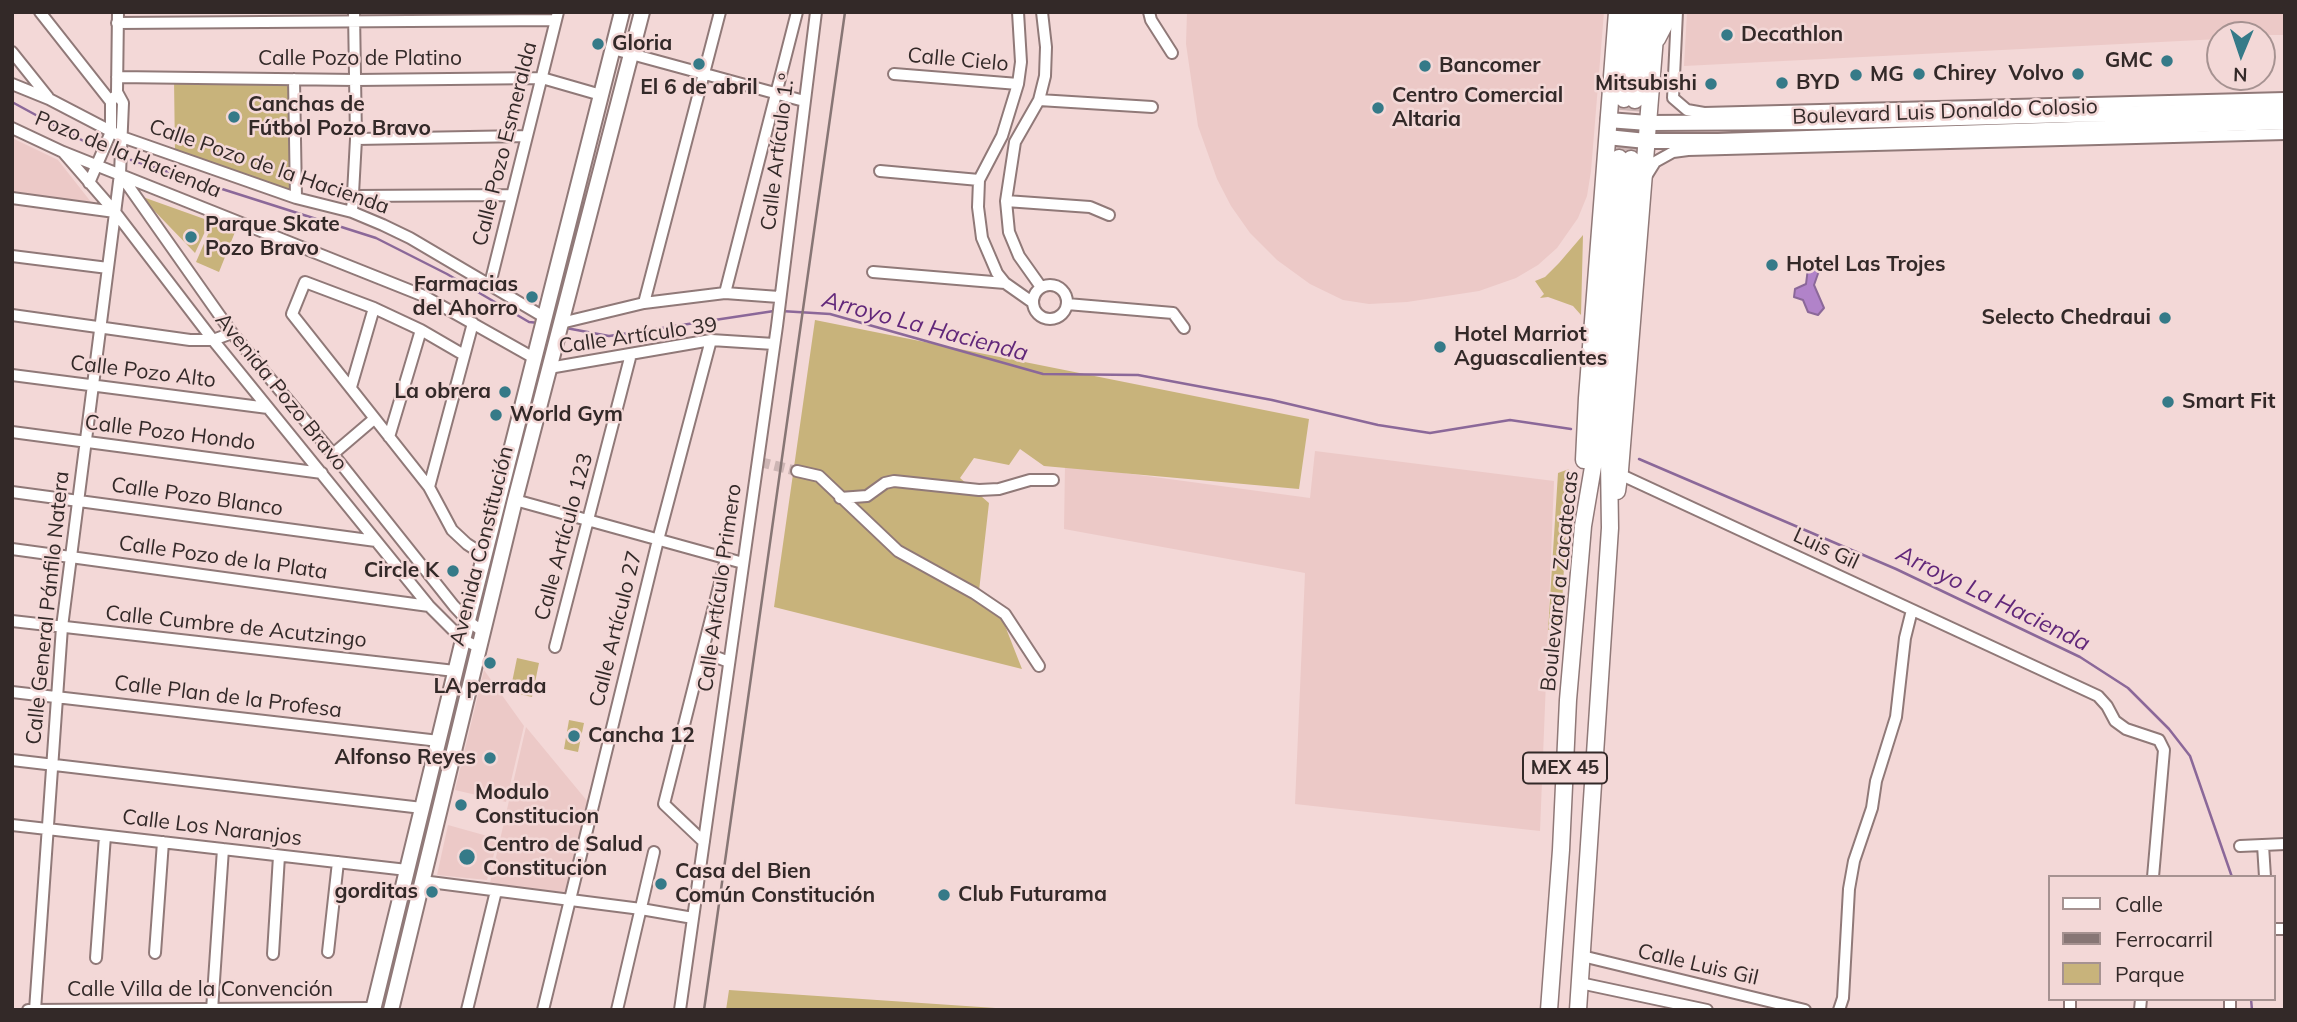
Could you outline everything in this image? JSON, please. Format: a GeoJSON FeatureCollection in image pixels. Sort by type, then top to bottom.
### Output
{"type":"FeatureCollection","features":[{"type":"Feature","properties":{"kind":"main road","name":"Avenida Constitución"},"geometry":{"type":"LineString","coordinates":[[373,1009],[455,671],[622,12]]}},
{"type":"Feature","properties":{"kind":"main road","name":"Avenida Constitución"},"geometry":{"type":"LineString","coordinates":[[391,1010],[482,631],[642,12]]}},
{"type":"Feature","properties":{"kind":"main road"},"geometry":{"type":"LineString","coordinates":[[1583,526],[1587,398],[1617,12]]}},
{"type":"Feature","properties":{"kind":"main road"},"geometry":{"type":"LineString","coordinates":[[1631,12],[1630,99],[1642,12]]}},
{"type":"Feature","properties":{"kind":"main road"},"geometry":{"type":"LineString","coordinates":[[1614,472],[1657,12]]}},
{"type":"Feature","properties":{"kind":"main road"},"geometry":{"type":"LineString","coordinates":[[1654,44],[1674,12]]}},
{"type":"Feature","properties":{"kind":"main road"},"geometry":{"type":"LineString","coordinates":[[1948,118],[1967,107]]}},
{"type":"Feature","properties":{"kind":"main road","name":"Boulevard Luis Donaldo Colosio"},"geometry":{"type":"LineString","coordinates":[[1608,120],[1648,123],[1815,122],[2285,109]]}},
{"type":"Feature","properties":{"kind":"main road"},"geometry":{"type":"LineString","coordinates":[[2049,115],[2069,121],[2094,123],[2103,128],[2127,121],[2187,119],[2216,111]]}},
{"type":"Feature","properties":{"kind":"main road"},"geometry":{"type":"LineString","coordinates":[[1788,112],[1815,122]]}},
{"type":"Feature","properties":{"kind":"main road","name":"Boulevard Luis Donaldo Colosio"},"geometry":{"type":"LineString","coordinates":[[1607,137],[1646,141],[1850,141],[2285,122]]}},
{"type":"Feature","properties":{"kind":"main road"},"geometry":{"type":"LineString","coordinates":[[1718,141],[1734,148]]}},
{"type":"Feature","properties":{"kind":"main road","name":"Boulevard a Zacatecas"},"geometry":{"type":"LineString","coordinates":[[1549,1010],[1561,850],[1568,701],[1583,526],[1594,461],[1625,159],[1614,472],[1578,1010]]}},
{"type":"Feature","properties":{"kind":"street"},"geometry":{"type":"LineString","coordinates":[[40,12],[114,97]]}},
{"type":"Feature","properties":{"kind":"street"},"geometry":{"type":"LineString","coordinates":[[644,303],[720,12]]}},
{"type":"Feature","properties":{"kind":"street"},"geometry":{"type":"LineString","coordinates":[[725,293],[797,12]]}},
{"type":"Feature","properties":{"kind":"street","name":"Calle Artículo 1.º"},"geometry":{"type":"LineString","coordinates":[[779,301],[816,12]]}},
{"type":"Feature","properties":{"kind":"street"},"geometry":{"type":"LineString","coordinates":[[1018,12],[1021,62],[1018,84],[1002,136],[979,180],[978,207],[982,238],[997,274],[1032,302],[1036,313],[1046,319],[1052,319],[1062,314],[1068,304]]}},
{"type":"Feature","properties":{"kind":"street"},"geometry":{"type":"LineString","coordinates":[[1041,287],[1018,256],[1009,232],[1006,201],[1015,142],[1039,100],[1045,76],[1042,12]]}},
{"type":"Feature","properties":{"kind":"street"},"geometry":{"type":"LineString","coordinates":[[1149,12],[1151,20],[1172,53]]}},
{"type":"Feature","properties":{"kind":"street","name":"Boulevard Luis Donaldo Colosio"},"geometry":{"type":"LineString","coordinates":[[1674,12],[1673,98],[1687,110],[1704,113],[2285,98]]}},
{"type":"Feature","properties":{"kind":"street"},"geometry":{"type":"LineString","coordinates":[[352,212],[356,139],[354,16]]}},
{"type":"Feature","properties":{"kind":"street"},"geometry":{"type":"LineString","coordinates":[[89,183],[110,132],[117,77],[118,18],[557,16]]}},
{"type":"Feature","properties":{"kind":"street","name":"Calle Pozo Esmeralda"},"geometry":{"type":"LineString","coordinates":[[490,284],[557,16]]}},
{"type":"Feature","properties":{"kind":"street"},"geometry":{"type":"LineString","coordinates":[[613,49],[804,101]]}},
{"type":"Feature","properties":{"kind":"street"},"geometry":{"type":"LineString","coordinates":[[12,52],[49,99]]}},
{"type":"Feature","properties":{"kind":"street","name":"Calle Cielo"},"geometry":{"type":"LineString","coordinates":[[894,74],[1018,84]]}},
{"type":"Feature","properties":{"kind":"street","name":"Calle Pozo de Platino"},"geometry":{"type":"LineString","coordinates":[[117,77],[356,80],[542,78],[601,95]]}},
{"type":"Feature","properties":{"kind":"street"},"geometry":{"type":"LineString","coordinates":[[294,79],[296,198]]}},
{"type":"Feature","properties":{"kind":"street","name":"Calle Pozo de la Hacienda"},"geometry":{"type":"LineString","coordinates":[[12,84],[49,99],[122,137],[296,198],[352,212],[411,238],[544,319]]}},
{"type":"Feature","properties":{"kind":"street","name":"Calle General Pánfilo Natera"},"geometry":{"type":"LineString","coordinates":[[35,1010],[62,627],[120,174],[123,103],[114,97]]}},
{"type":"Feature","properties":{"kind":"street"},"geometry":{"type":"LineString","coordinates":[[1039,100],[1152,107]]}},
{"type":"Feature","properties":{"kind":"street","name":"Pozo de la Hacienda"},"geometry":{"type":"LineString","coordinates":[[12,128],[63,152],[424,296],[535,355]]}},
{"type":"Feature","properties":{"kind":"street","name":"Boulevard Luis Donaldo Colosio"},"geometry":{"type":"LineString","coordinates":[[1642,183],[1655,162],[1673,152],[1850,141],[2285,134]]}},
{"type":"Feature","properties":{"kind":"street"},"geometry":{"type":"LineString","coordinates":[[356,139],[526,136]]}},
{"type":"Feature","properties":{"kind":"street"},"geometry":{"type":"LineString","coordinates":[[1002,136],[1015,142]]}},
{"type":"Feature","properties":{"kind":"street","name":"Avenida Pozo Bravo"},"geometry":{"type":"LineString","coordinates":[[63,152],[115,212],[213,340],[429,606],[463,640],[479,647]]}},
{"type":"Feature","properties":{"kind":"street"},"geometry":{"type":"LineString","coordinates":[[880,171],[979,180]]}},
{"type":"Feature","properties":{"kind":"street","name":"Avenida Pozo Bravo"},"geometry":{"type":"LineString","coordinates":[[120,174],[232,333],[468,621],[482,631]]}},
{"type":"Feature","properties":{"kind":"street"},"geometry":{"type":"LineString","coordinates":[[354,197],[511,195]]}},
{"type":"Feature","properties":{"kind":"street"},"geometry":{"type":"LineString","coordinates":[[12,198],[115,212]]}},
{"type":"Feature","properties":{"kind":"street"},"geometry":{"type":"LineString","coordinates":[[1006,201],[1090,207],[1109,215]]}},
{"type":"Feature","properties":{"kind":"street"},"geometry":{"type":"LineString","coordinates":[[12,256],[108,268]]}},
{"type":"Feature","properties":{"kind":"street"},"geometry":{"type":"LineString","coordinates":[[873,272],[1005,283]]}},
{"type":"Feature","properties":{"kind":"street"},"geometry":{"type":"LineString","coordinates":[[464,355],[421,330],[374,308],[305,282],[292,314],[429,487],[452,530],[484,555]]}},
{"type":"Feature","properties":{"kind":"street"},"geometry":{"type":"LineString","coordinates":[[1032,302],[1041,287],[1052,285],[1062,289],[1068,304]]}},
{"type":"Feature","properties":{"kind":"street","name":"Calle Artículo 39"},"geometry":{"type":"LineString","coordinates":[[560,325],[644,303],[725,293],[779,301]]}},
{"type":"Feature","properties":{"kind":"street","name":"Calle Artículo Primero"},"geometry":{"type":"LineString","coordinates":[[680,1010],[759,462],[779,301]]}},
{"type":"Feature","properties":{"kind":"street"},"geometry":{"type":"LineString","coordinates":[[1068,304],[1173,313],[1184,328]]}},
{"type":"Feature","properties":{"kind":"street"},"geometry":{"type":"LineString","coordinates":[[351,387],[374,308]]}},
{"type":"Feature","properties":{"kind":"street"},"geometry":{"type":"LineString","coordinates":[[12,315],[190,340],[213,340],[232,333]]}},
{"type":"Feature","properties":{"kind":"street"},"geometry":{"type":"LineString","coordinates":[[429,487],[473,323]]}},
{"type":"Feature","properties":{"kind":"street"},"geometry":{"type":"LineString","coordinates":[[389,437],[421,330]]}},
{"type":"Feature","properties":{"kind":"street","name":"Calle Artículo 39"},"geometry":{"type":"LineString","coordinates":[[549,368],[710,340],[774,344]]}},
{"type":"Feature","properties":{"kind":"street","name":"Calle Artículo 27"},"geometry":{"type":"LineString","coordinates":[[543,1010],[710,340]]}},
{"type":"Feature","properties":{"kind":"street","name":"Calle Artículo 123"},"geometry":{"type":"LineString","coordinates":[[555,647],[590,521],[631,354]]}},
{"type":"Feature","properties":{"kind":"street","name":"Calle Pozo Alto"},"geometry":{"type":"LineString","coordinates":[[12,375],[268,408]]}},
{"type":"Feature","properties":{"kind":"street"},"geometry":{"type":"LineString","coordinates":[[333,454],[374,419]]}},
{"type":"Feature","properties":{"kind":"street","name":"Calle Pozo Hondo"},"geometry":{"type":"LineString","coordinates":[[12,432],[322,472]]}},
{"type":"Feature","properties":{"kind":"street"},"geometry":{"type":"LineString","coordinates":[[797,471],[819,476],[898,551],[1005,614],[1039,666]]}},
{"type":"Feature","properties":{"kind":"street","name":"Luis Gil"},"geometry":{"type":"LineString","coordinates":[[1614,472],[2098,696],[2108,706],[2115,721],[2126,729],[2159,740],[2164,750],[2153,875]]}},
{"type":"Feature","properties":{"kind":"street"},"geometry":{"type":"LineString","coordinates":[[840,498],[867,496],[885,483],[894,481],[979,490],[999,489],[1030,480],[1053,480]]}},
{"type":"Feature","properties":{"kind":"street","name":"Calle Pozo Blanco"},"geometry":{"type":"LineString","coordinates":[[12,492],[376,541]]}},
{"type":"Feature","properties":{"kind":"street"},"geometry":{"type":"LineString","coordinates":[[515,500],[743,564]]}},
{"type":"Feature","properties":{"kind":"street","name":"Calle Pozo de la Plata"},"geometry":{"type":"LineString","coordinates":[[12,549],[429,606]]}},
{"type":"Feature","properties":{"kind":"street"},"geometry":{"type":"LineString","coordinates":[[704,842],[664,804],[726,559]]}},
{"type":"Feature","properties":{"kind":"street"},"geometry":{"type":"LineString","coordinates":[[1839,1010],[1843,998],[1848,902],[1854,861],[1872,808],[1876,781],[1896,716],[1905,638],[1912,610]]}},
{"type":"Feature","properties":{"kind":"street","name":"Calle Cumbre de Acutzingo"},"geometry":{"type":"LineString","coordinates":[[12,621],[455,671]]}},
{"type":"Feature","properties":{"kind":"street"},"geometry":{"type":"LineString","coordinates":[[702,652],[729,662]]}},
{"type":"Feature","properties":{"kind":"street","name":"Calle Plan de la Profesa"},"geometry":{"type":"LineString","coordinates":[[12,692],[439,741]]}},
{"type":"Feature","properties":{"kind":"street"},"geometry":{"type":"LineString","coordinates":[[12,760],[422,808]]}},
{"type":"Feature","properties":{"kind":"street","name":"Calle Los Naranjos"},"geometry":{"type":"LineString","coordinates":[[12,825],[407,870]]}},
{"type":"Feature","properties":{"kind":"street"},"geometry":{"type":"LineString","coordinates":[[96,958],[105,836]]}},
{"type":"Feature","properties":{"kind":"street"},"geometry":{"type":"LineString","coordinates":[[155,953],[163,842]]}},
{"type":"Feature","properties":{"kind":"street"},"geometry":{"type":"LineString","coordinates":[[2240,846],[2285,844]]}},
{"type":"Feature","properties":{"kind":"street"},"geometry":{"type":"LineString","coordinates":[[2263,845],[2265,875]]}},
{"type":"Feature","properties":{"kind":"street"},"geometry":{"type":"LineString","coordinates":[[212,1009],[223,849]]}},
{"type":"Feature","properties":{"kind":"street"},"geometry":{"type":"LineString","coordinates":[[617,1010],[653,852]]}},
{"type":"Feature","properties":{"kind":"street"},"geometry":{"type":"LineString","coordinates":[[274,954],[279,856]]}},
{"type":"Feature","properties":{"kind":"street"},"geometry":{"type":"LineString","coordinates":[[328,952],[338,862]]}},
{"type":"Feature","properties":{"kind":"street"},"geometry":{"type":"LineString","coordinates":[[422,881],[693,918]]}},
{"type":"Feature","properties":{"kind":"street"},"geometry":{"type":"LineString","coordinates":[[467,1010],[496,891]]}},
{"type":"Feature","properties":{"kind":"street","name":"Calle Luis Gil"},"geometry":{"type":"LineString","coordinates":[[1582,956],[1805,1010]]}},
{"type":"Feature","properties":{"kind":"street"},"geometry":{"type":"LineString","coordinates":[[1682,1007],[1685,982]]}},
{"type":"Feature","properties":{"kind":"street","name":"Calle Luis Gil"},"geometry":{"type":"LineString","coordinates":[[1580,983],[1668,1006],[1707,1010]]}},
{"type":"Feature","properties":{"kind":"street","name":"Calle Villa de la Convención"},"geometry":{"type":"LineString","coordinates":[[27,1010],[373,1009]]}},
{"type":"Feature","properties":{"kind":"shaded area","name":"Centro Comercial Altaria"},"geometry":{"type":"Polygon","coordinates":[[[1187,12],[1604,12],[1591,171],[1587,196],[1578,218],[1557,248],[1538,265],[1516,278],[1479,291],[1407,302],[1369,304],[1343,300],[1310,284],[1277,260],[1250,233],[1231,206],[1217,179],[1198,126],[1186,44],[1187,12]]]}},
{"type":"Feature","properties":{"kind":"shaded area"},"geometry":{"type":"Polygon","coordinates":[[[1687,12],[2285,12],[2285,35],[2276,35],[2276,21],[2206,21],[2206,40],[1684,66],[1687,12]]]}},
{"type":"Feature","properties":{"kind":"shaded area"},"geometry":{"type":"Polygon","coordinates":[[[12,138],[58,160],[91,202],[12,192],[12,138]]]}},
{"type":"Feature","properties":{"kind":"shaded area"},"geometry":{"type":"Polygon","coordinates":[[[1815,265],[1820,268],[1814,285],[1824,308],[1818,315],[1808,312],[1803,300],[1794,297],[1795,289],[1806,284],[1808,268],[1815,265]]]}},
{"type":"Feature","properties":{"kind":"shaded area"},"geometry":{"type":"Polygon","coordinates":[[[1315,451],[1554,481],[1540,831],[1295,804],[1305,573],[1064,529],[1065,465],[1310,498],[1315,451]]]}},
{"type":"Feature","properties":{"kind":"shaded area","name":"Alfonso Reyes"},"geometry":{"type":"Polygon","coordinates":[[[484,670],[524,726],[506,802],[455,790],[484,670]]]}},
{"type":"Feature","properties":{"kind":"shaded area"},"geometry":{"type":"Polygon","coordinates":[[[526,727],[588,802],[567,895],[490,883],[526,727]]]}},
{"type":"Feature","properties":{"kind":"shaded area","name":"Centro de Salud Constitucion"},"geometry":{"type":"Polygon","coordinates":[[[448,825],[498,839],[487,880],[437,875],[448,825]]]}},
{"type":"Feature","properties":{"kind":"green space","name":"Canchas de Fútbol Pozo Bravo"},"geometry":{"type":"Polygon","coordinates":[[[174,79],[294,80],[296,197],[175,154],[174,79]]]}},
{"type":"Feature","properties":{"kind":"green space","name":"Parque Skate Pozo Bravo"},"geometry":{"type":"Polygon","coordinates":[[[140,196],[210,221],[195,253],[140,196]]]}},
{"type":"Feature","properties":{"kind":"green space"},"geometry":{"type":"Polygon","coordinates":[[[213,223],[235,232],[219,272],[196,262],[213,223]]]}},
{"type":"Feature","properties":{"kind":"green space"},"geometry":{"type":"Polygon","coordinates":[[[1583,235],[1581,315],[1573,306],[1548,297],[1540,298],[1544,294],[1535,281],[1545,277],[1583,235]]]}},
{"type":"Feature","properties":{"kind":"green space"},"geometry":{"type":"Polygon","coordinates":[[[815,320],[1309,419],[1299,489],[1044,466],[1020,449],[1009,465],[974,458],[960,478],[989,503],[979,591],[1002,618],[1022,669],[774,607],[815,320]]]}},
{"type":"Feature","properties":{"kind":"green space"},"geometry":{"type":"Polygon","coordinates":[[[1569,469],[1561,625],[1548,630],[1558,473],[1569,469]]]}},
{"type":"Feature","properties":{"kind":"green space"},"geometry":{"type":"Polygon","coordinates":[[[517,658],[539,663],[532,697],[510,692],[517,658]]]}},
{"type":"Feature","properties":{"kind":"green space","name":"Cancha 12"},"geometry":{"type":"Polygon","coordinates":[[[569,720],[584,723],[578,752],[564,749],[569,720]]]}},
{"type":"Feature","properties":{"kind":"green space"},"geometry":{"type":"Polygon","coordinates":[[[729,990],[1025,1010],[726,1010],[729,990]]]}},
{"type":"Feature","properties":{"kind":"waterway","name":"Arroyo La Hacienda"},"geometry":{"type":"LineString","coordinates":[[12,102],[89,144]]}},
{"type":"Feature","properties":{"kind":"waterway","name":"Arroyo La Hacienda"},"geometry":{"type":"LineString","coordinates":[[131,160],[376,238],[447,274],[529,322],[539,323]]}},
{"type":"Feature","properties":{"kind":"waterway","name":"Arroyo La Hacienda"},"geometry":{"type":"LineString","coordinates":[[566,328],[609,336],[774,311]]}},
{"type":"Feature","properties":{"kind":"waterway","name":"Arroyo La Hacienda"},"geometry":{"type":"LineString","coordinates":[[781,311],[830,314],[1043,374],[1138,375],[1272,400],[1378,425],[1430,433],[1510,420],[1571,429]]}},
{"type":"Feature","properties":{"kind":"waterway","name":"Arroyo La Hacienda"},"geometry":{"type":"LineString","coordinates":[[1639,459],[1896,569],[2080,657],[2128,688],[2169,729],[2190,756],[2231,875]]}},
{"type":"Feature","properties":{"kind":"waterway","name":"Arroyo La Hacienda"},"geometry":{"type":"LineString","coordinates":[[2251,1001],[2252,1010]]}},
{"type":"Feature","properties":{"kind":"tunnel"},"geometry":{"type":"LineString","coordinates":[[1619,158],[1624,99]]}},
{"type":"Feature","properties":{"kind":"tunnel"},"geometry":{"type":"LineString","coordinates":[[1631,159],[1635,100]]}},
{"type":"Feature","properties":{"kind":"tunnel"},"geometry":{"type":"LineString","coordinates":[[760,462],[797,471]]}},
{"type":"Feature","properties":{"kind":"railway"},"geometry":{"type":"LineString","coordinates":[[704,1010],[845,12]]}},
{"type":"Feature","properties":{"kind":"place","name":"Decathlon"},"geometry":{"type":"Point","coordinates":[1727,35]}},
{"type":"Feature","properties":{"kind":"place","name":"Gloria"},"geometry":{"type":"Point","coordinates":[598,44]}},
{"type":"Feature","properties":{"kind":"place","name":"GMC"},"geometry":{"type":"Point","coordinates":[2167,61]}},
{"type":"Feature","properties":{"kind":"place","name":"El 6 de abril"},"geometry":{"type":"Point","coordinates":[699,64]}},
{"type":"Feature","properties":{"kind":"place","name":"Bancomer"},"geometry":{"type":"Point","coordinates":[1425,66]}},
{"type":"Feature","properties":{"kind":"place","name":"Chirey"},"geometry":{"type":"Point","coordinates":[1919,74]}},
{"type":"Feature","properties":{"kind":"place","name":"Volvo"},"geometry":{"type":"Point","coordinates":[2078,74]}},
{"type":"Feature","properties":{"kind":"place","name":"MG"},"geometry":{"type":"Point","coordinates":[1856,75]}},
{"type":"Feature","properties":{"kind":"place","name":"BYD"},"geometry":{"type":"Point","coordinates":[1782,83]}},
{"type":"Feature","properties":{"kind":"place","name":"Mitsubishi"},"geometry":{"type":"Point","coordinates":[1711,84]}},
{"type":"Feature","properties":{"kind":"place","name":"Centro Comercial Altaria"},"geometry":{"type":"Point","coordinates":[1378,108]}},
{"type":"Feature","properties":{"kind":"place","name":"Canchas de Fútbol Pozo Bravo"},"geometry":{"type":"Point","coordinates":[234,117]}},
{"type":"Feature","properties":{"kind":"place","name":"Parque Skate Pozo Bravo"},"geometry":{"type":"Point","coordinates":[191,237]}},
{"type":"Feature","properties":{"kind":"place","name":"Hotel Las Trojes"},"geometry":{"type":"Point","coordinates":[1772,265]}},
{"type":"Feature","properties":{"kind":"place","name":"Farmacias del Ahorro"},"geometry":{"type":"Point","coordinates":[532,297]}},
{"type":"Feature","properties":{"kind":"place","name":"Selecto Chedraui"},"geometry":{"type":"Point","coordinates":[2165,318]}},
{"type":"Feature","properties":{"kind":"place","name":"Hotel Marriot Aguascalientes"},"geometry":{"type":"Point","coordinates":[1440,347]}},
{"type":"Feature","properties":{"kind":"place","name":"La obrera"},"geometry":{"type":"Point","coordinates":[505,392]}},
{"type":"Feature","properties":{"kind":"place","name":"Smart Fit"},"geometry":{"type":"Point","coordinates":[2168,402]}},
{"type":"Feature","properties":{"kind":"place","name":"World Gym"},"geometry":{"type":"Point","coordinates":[496,415]}},
{"type":"Feature","properties":{"kind":"place","name":"Circle K"},"geometry":{"type":"Point","coordinates":[453,571]}},
{"type":"Feature","properties":{"kind":"place","name":"LA perrada"},"geometry":{"type":"Point","coordinates":[490,663]}},
{"type":"Feature","properties":{"kind":"place","name":"Cancha 12"},"geometry":{"type":"Point","coordinates":[574,736]}},
{"type":"Feature","properties":{"kind":"place","name":"Alfonso Reyes"},"geometry":{"type":"Point","coordinates":[490,758]}},
{"type":"Feature","properties":{"kind":"place","name":"Modulo Constitucion"},"geometry":{"type":"Point","coordinates":[461,805]}},
{"type":"Feature","properties":{"kind":"place","name":"Centro de Salud Constitucion"},"geometry":{"type":"Point","coordinates":[467,857]}},
{"type":"Feature","properties":{"kind":"place","name":"Casa del Bien Común Constitución"},"geometry":{"type":"Point","coordinates":[661,884]}},
{"type":"Feature","properties":{"kind":"place","name":"gorditas"},"geometry":{"type":"Point","coordinates":[432,892]}},
{"type":"Feature","properties":{"kind":"place","name":"Club Futurama"},"geometry":{"type":"Point","coordinates":[944,895]}}]}
